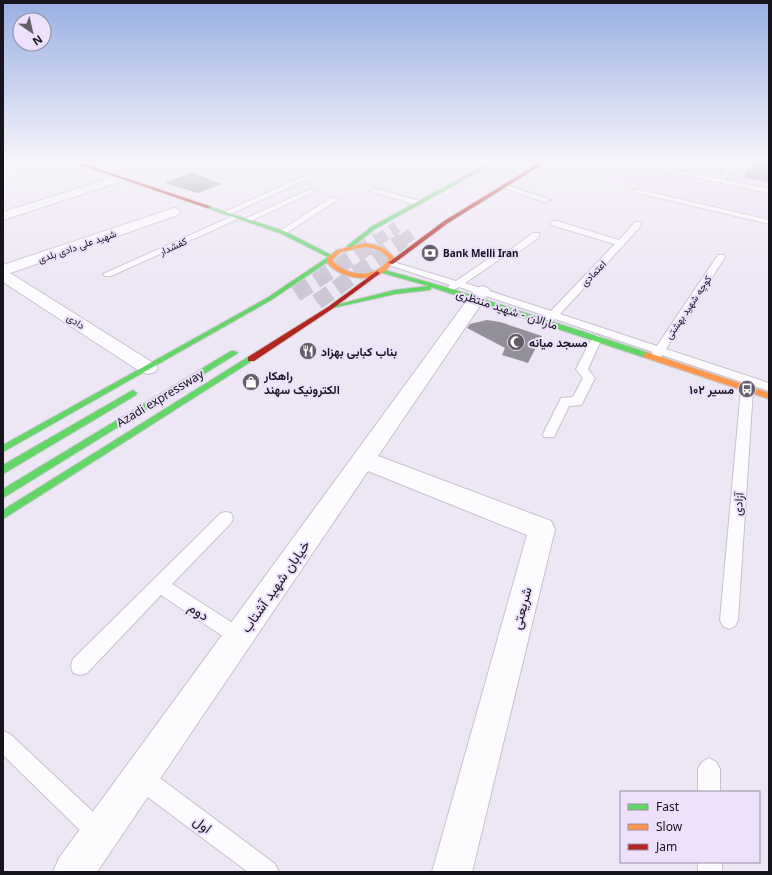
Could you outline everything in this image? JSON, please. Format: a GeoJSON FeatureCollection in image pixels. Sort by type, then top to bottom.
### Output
{"type":"FeatureCollection","features":[{"type":"Feature","properties":{"kind":"main road"},"geometry":{"type":"LineString","coordinates":[[196,203],[282,232],[299,239],[332,257]]}},
{"type":"Feature","properties":{"kind":"main road"},"geometry":{"type":"LineString","coordinates":[[3,449],[269,299],[364,235],[417,203]]}},
{"type":"Feature","properties":{"kind":"main road"},"geometry":{"type":"LineString","coordinates":[[410,219],[439,203]]}},
{"type":"Feature","properties":{"kind":"main road"},"geometry":{"type":"LineString","coordinates":[[430,222],[462,203]]}},
{"type":"Feature","properties":{"kind":"main road"},"geometry":{"type":"LineString","coordinates":[[3,515],[199,393],[330,308],[391,263],[409,247],[478,203]]}},
{"type":"Feature","properties":{"kind":"main road"},"geometry":{"type":"LineString","coordinates":[[364,235],[369,240],[380,245],[393,248],[409,247]]}},
{"type":"Feature","properties":{"kind":"main road"},"geometry":{"type":"LineString","coordinates":[[299,239],[347,247],[365,245],[380,248],[390,255],[392,259],[391,263]]}},
{"type":"Feature","properties":{"kind":"main road"},"geometry":{"type":"LineString","coordinates":[[332,257],[332,266],[343,273],[359,275],[379,272]]}},
{"type":"Feature","properties":{"kind":"main road","name":"مارالان - شهید منتظری"},"geometry":{"type":"LineString","coordinates":[[379,272],[440,287],[466,291]]}},
{"type":"Feature","properties":{"kind":"main road"},"geometry":{"type":"LineString","coordinates":[[306,274],[326,274],[347,282],[351,292]]}},
{"type":"Feature","properties":{"kind":"main road"},"geometry":{"type":"LineString","coordinates":[[330,308],[395,292],[440,287]]}},
{"type":"Feature","properties":{"kind":"main road","name":"مارالان - شهید منتظری"},"geometry":{"type":"LineString","coordinates":[[550,318],[597,338],[657,354],[769,396]]}},
{"type":"Feature","properties":{"kind":"main road","name":"Azadi expressway"},"geometry":{"type":"LineString","coordinates":[[3,494],[244,347]]}},
{"type":"Feature","properties":{"kind":"main road","name":"Azadi expressway"},"geometry":{"type":"LineString","coordinates":[[3,470],[143,387]]}},
{"type":"Feature","properties":{"kind":"street"},"geometry":{"type":"LineString","coordinates":[[3,216],[44,203]]}},
{"type":"Feature","properties":{"kind":"street","name":"شهید علی دادی بلدی"},"geometry":{"type":"LineString","coordinates":[[3,270],[174,212]]}},
{"type":"Feature","properties":{"kind":"street","name":"دادی"},"geometry":{"type":"LineString","coordinates":[[3,274],[148,368]]}},
{"type":"Feature","properties":{"kind":"street","name":"خیابان شهید آشتاب"},"geometry":{"type":"LineString","coordinates":[[73,872],[364,460],[466,291]]}},
{"type":"Feature","properties":{"kind":"street","name":"شریعتی"},"geometry":{"type":"LineString","coordinates":[[364,460],[542,529],[452,872]]}},
{"type":"Feature","properties":{"kind":"lane"},"geometry":{"type":"LineString","coordinates":[[226,213],[249,203]]}},
{"type":"Feature","properties":{"kind":"lane","name":"کفشدار"},"geometry":{"type":"LineString","coordinates":[[108,274],[281,203]]}},
{"type":"Feature","properties":{"kind":"lane"},"geometry":{"type":"LineString","coordinates":[[282,232],[329,203]]}},
{"type":"Feature","properties":{"kind":"lane"},"geometry":{"type":"LineString","coordinates":[[687,203],[769,222]]}},
{"type":"Feature","properties":{"kind":"lane"},"geometry":{"type":"LineString","coordinates":[[554,223],[621,243]]}},
{"type":"Feature","properties":{"kind":"lane","name":"اعتمادی"},"geometry":{"type":"LineString","coordinates":[[550,318],[638,224]]}},
{"type":"Feature","properties":{"kind":"lane"},"geometry":{"type":"LineString","coordinates":[[466,291],[500,255],[513,252],[536,235]]}},
{"type":"Feature","properties":{"kind":"lane","name":"کوچه شهید بهشتی"},"geometry":{"type":"LineString","coordinates":[[657,354],[721,257]]}},
{"type":"Feature","properties":{"kind":"lane","name":"مارالان - شهید منتظری"},"geometry":{"type":"LineString","coordinates":[[391,263],[466,291],[657,354],[769,387]]}},
{"type":"Feature","properties":{"kind":"lane"},"geometry":{"type":"LineString","coordinates":[[549,434],[565,401],[577,402],[589,378],[582,369],[597,338]]}},
{"type":"Feature","properties":{"kind":"lane","name":"آزادی"},"geometry":{"type":"LineString","coordinates":[[729,620],[747,389]]}},
{"type":"Feature","properties":{"kind":"lane"},"geometry":{"type":"LineString","coordinates":[[80,666],[226,518]]}},
{"type":"Feature","properties":{"kind":"lane","name":"دوم"},"geometry":{"type":"LineString","coordinates":[[160,585],[239,637]]}},
{"type":"Feature","properties":{"kind":"lane"},"geometry":{"type":"LineString","coordinates":[[3,741],[100,834]]}},
{"type":"Feature","properties":{"kind":"lane"},"geometry":{"type":"LineString","coordinates":[[708,769],[709,791]]}},
{"type":"Feature","properties":{"kind":"lane","name":"اول"},"geometry":{"type":"LineString","coordinates":[[140,777],[267,872]]}},
{"type":"Feature","properties":{"kind":"shaded area"},"geometry":{"type":"Polygon","coordinates":[[[705,203],[769,203],[769,218],[705,203]]]}},
{"type":"Feature","properties":{"kind":"building","name":"مسجد میانه"},"geometry":{"type":"Polygon","coordinates":[[[487,320],[500,322],[542,336],[528,363],[502,355],[505,348],[467,328],[470,324],[487,320]]]}},
{"type":"Feature","properties":{"kind":"tunnel"},"geometry":{"type":"LineString","coordinates":[[376,241],[397,227]]}},
{"type":"Feature","properties":{"kind":"tunnel"},"geometry":{"type":"LineString","coordinates":[[402,241],[414,232]]}},
{"type":"Feature","properties":{"kind":"tunnel"},"geometry":{"type":"LineString","coordinates":[[296,294],[378,240]]}},
{"type":"Feature","properties":{"kind":"tunnel"},"geometry":{"type":"LineString","coordinates":[[317,302],[403,240]]}},
{"type":"Feature","properties":{"kind":"traffic: fast"},"geometry":{"type":"LineString","coordinates":[[349,247],[373,228],[419,203]]}},
{"type":"Feature","properties":{"kind":"traffic: fast"},"geometry":{"type":"LineString","coordinates":[[209,207],[282,232],[332,257]]}},
{"type":"Feature","properties":{"kind":"traffic: fast"},"geometry":{"type":"LineString","coordinates":[[3,449],[269,299],[332,257]]}},
{"type":"Feature","properties":{"kind":"traffic: fast"},"geometry":{"type":"LineString","coordinates":[[381,271],[450,290],[646,355]]}},
{"type":"Feature","properties":{"kind":"traffic: fast"},"geometry":{"type":"LineString","coordinates":[[330,308],[395,292],[429,288]]}},
{"type":"Feature","properties":{"kind":"traffic: fast"},"geometry":{"type":"LineString","coordinates":[[3,494],[234,353]]}},
{"type":"Feature","properties":{"kind":"traffic: fast"},"geometry":{"type":"LineString","coordinates":[[3,515],[251,359]]}},
{"type":"Feature","properties":{"kind":"traffic: fast"},"geometry":{"type":"LineString","coordinates":[[3,470],[133,393]]}},
{"type":"Feature","properties":{"kind":"traffic: slow"},"geometry":{"type":"LineString","coordinates":[[365,245],[384,250],[392,259],[380,272],[372,275],[354,275],[345,273],[330,263],[330,258],[339,251],[365,245]]}},
{"type":"Feature","properties":{"kind":"traffic: slow"},"geometry":{"type":"LineString","coordinates":[[646,355],[769,396]]}},
{"type":"Feature","properties":{"kind":"traffic: jam"},"geometry":{"type":"LineString","coordinates":[[197,203],[209,207]]}},
{"type":"Feature","properties":{"kind":"traffic: jam"},"geometry":{"type":"LineString","coordinates":[[391,263],[446,222],[477,203]]}},
{"type":"Feature","properties":{"kind":"traffic: jam"},"geometry":{"type":"LineString","coordinates":[[251,359],[330,308],[377,273]]}},
{"type":"Feature","properties":{"kind":"place","name":"Bank Melli Iran"},"geometry":{"type":"Point","coordinates":[430,253]}},
{"type":"Feature","properties":{"kind":"place","name":"مسجد میانه"},"geometry":{"type":"Point","coordinates":[516,342]}},
{"type":"Feature","properties":{"kind":"place","name":"بناب کبابی بهزاد"},"geometry":{"type":"Point","coordinates":[308,351]}},
{"type":"Feature","properties":{"kind":"place","name":"راهکار الکترونیک سهند"},"geometry":{"type":"Point","coordinates":[251,382]}},
{"type":"Feature","properties":{"kind":"place","name":"مسیر ۱۰۲"},"geometry":{"type":"Point","coordinates":[747,389]}}]}
